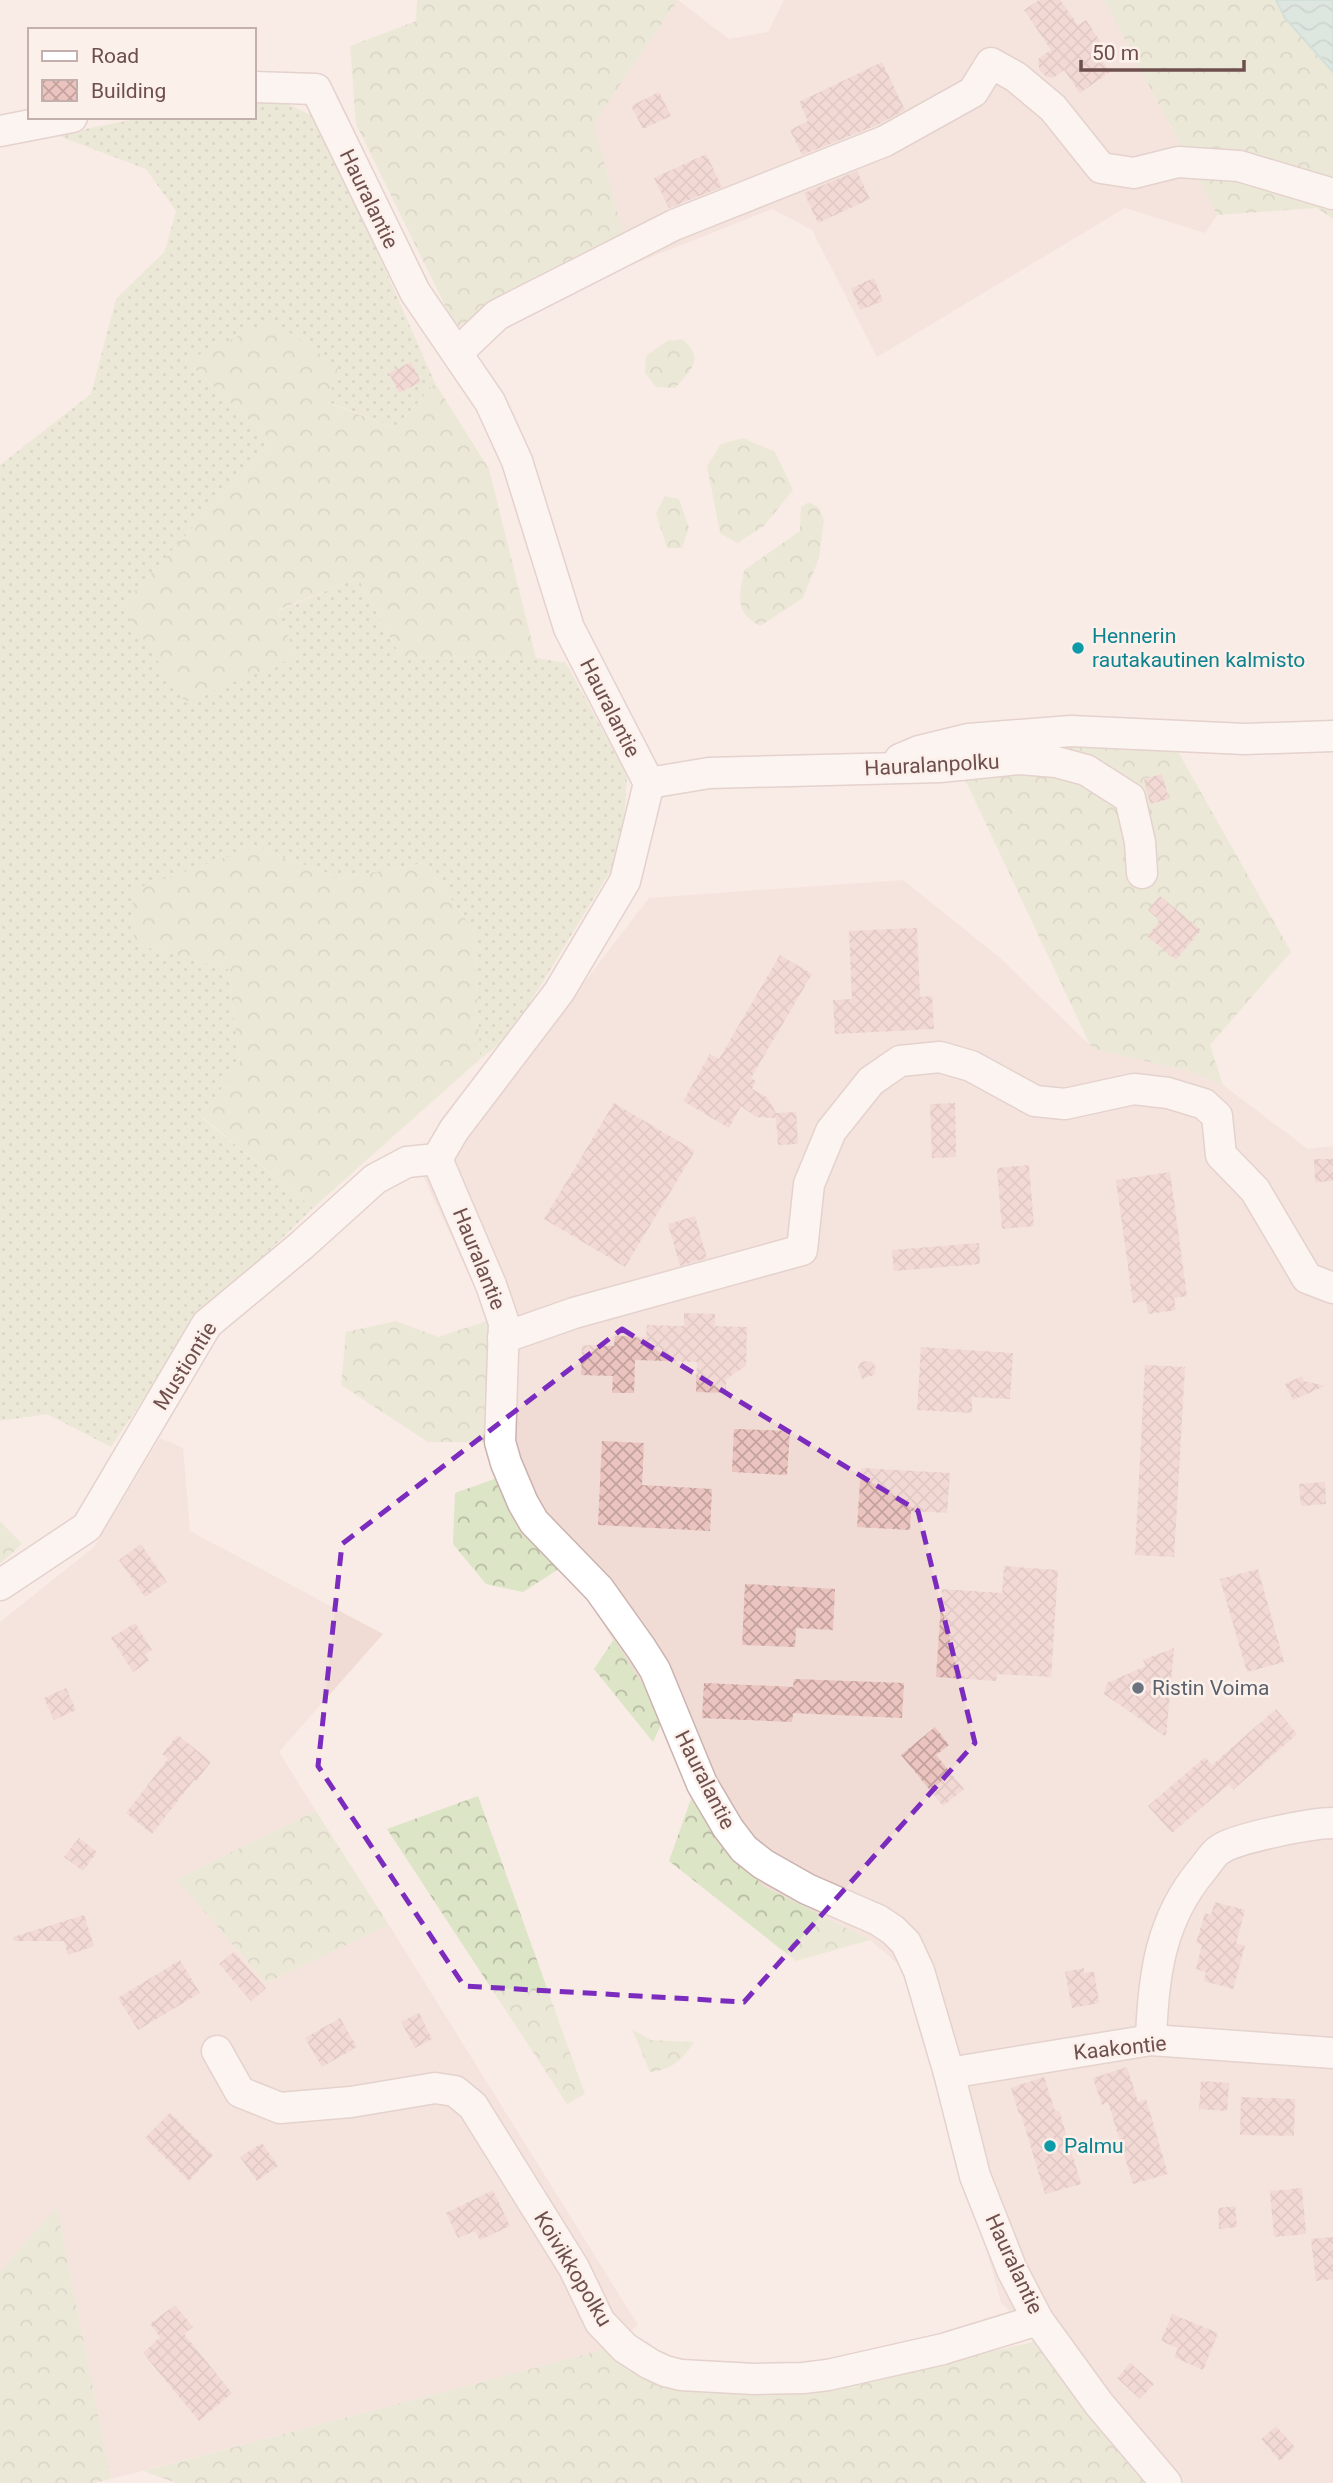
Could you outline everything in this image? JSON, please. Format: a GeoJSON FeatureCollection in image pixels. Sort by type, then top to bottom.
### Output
{"type":"FeatureCollection","features":[{"type":"Feature","properties":{"kind":"street"},"geometry":{"type":"LineString","coordinates":[[457,354],[497,315],[674,225],[885,141],[973,92],[991,63],[1016,77],[1053,108],[1101,168],[1134,173],[1178,162],[1239,166],[1333,194]]}},
{"type":"Feature","properties":{"kind":"street","name":"Hauralantie"},"geometry":{"type":"LineString","coordinates":[[256,87],[316,89],[415,292],[491,402],[517,461],[569,628],[649,783],[625,881],[559,992],[461,1120],[437,1159],[491,1285],[504,1323],[500,1441],[506,1463],[534,1522],[599,1589],[655,1670],[702,1784],[727,1828],[744,1849],[762,1864],[807,1889],[878,1920],[906,1943],[919,1971],[975,2175],[1012,2270],[1038,2320],[1099,2404],[1166,2483]]}},
{"type":"Feature","properties":{"kind":"street"},"geometry":{"type":"LineString","coordinates":[[0,131],[62,119]]}},
{"type":"Feature","properties":{"kind":"street"},"geometry":{"type":"LineString","coordinates":[[873,769],[919,751],[968,739],[1071,732],[1245,739],[1333,736]]}},
{"type":"Feature","properties":{"kind":"street","name":"Hauralanpolku"},"geometry":{"type":"LineString","coordinates":[[649,783],[709,774],[940,767],[1020,759],[1056,762],[1086,770],[1130,798],[1140,842],[1142,873]]}},
{"type":"Feature","properties":{"kind":"street"},"geometry":{"type":"LineString","coordinates":[[503,1338],[574,1313],[802,1250],[809,1184],[831,1130],[871,1081],[900,1061],[940,1057],[971,1066],[1035,1101],[1065,1104],[1134,1089],[1168,1093],[1204,1104],[1217,1116],[1221,1155],[1255,1189],[1307,1278],[1333,1288]]}},
{"type":"Feature","properties":{"kind":"street","name":"Mustiontie"},"geometry":{"type":"LineString","coordinates":[[0,1586],[88,1527],[207,1324],[302,1245],[375,1179],[407,1162],[437,1159]]}},
{"type":"Feature","properties":{"kind":"street"},"geometry":{"type":"LineString","coordinates":[[1151,2040],[1162,1941],[1186,1889],[1219,1849],[1267,1834],[1333,1822]]}},
{"type":"Feature","properties":{"kind":"street","name":"Kaakontie"},"geometry":{"type":"LineString","coordinates":[[949,2073],[1151,2040],[1333,2053]]}},
{"type":"Feature","properties":{"kind":"street","name":"Koivikkopolku"},"geometry":{"type":"LineString","coordinates":[[217,2051],[240,2092],[280,2108],[351,2102],[435,2088],[455,2091],[473,2106],[574,2268],[600,2322],[625,2347],[665,2371],[681,2375],[754,2379],[828,2375],[943,2349],[1038,2320]]}},
{"type":"Feature","properties":{"kind":"highlighted area"},"geometry":{"type":"Polygon","coordinates":[[[622,1329],[918,1511],[975,1743],[744,2002],[464,1986],[318,1766],[342,1544],[622,1329]]]}},
{"type":"Feature","properties":{"kind":"shaded area"},"geometry":{"type":"Polygon","coordinates":[[[678,0],[729,39],[768,32],[784,0],[1104,0],[1217,215],[1205,233],[1125,208],[877,357],[812,230],[772,209],[631,265],[594,123],[678,0]]]}},
{"type":"Feature","properties":{"kind":"shaded area"},"geometry":{"type":"Polygon","coordinates":[[[903,880],[1000,958],[1094,1049],[1188,1071],[1223,1085],[1308,1149],[1333,1146],[1333,2483],[1148,2483],[1041,2340],[1001,2303],[912,1976],[870,1940],[762,1885],[691,1799],[664,1718],[565,1565],[529,1533],[490,1320],[424,1178],[458,1146],[649,898],[903,880]]]}},
{"type":"Feature","properties":{"kind":"shaded area"},"geometry":{"type":"Polygon","coordinates":[[[160,1438],[183,1448],[190,1531],[383,1634],[279,1752],[316,1811],[176,1879],[266,1983],[389,1925],[638,2325],[606,2349],[111,2479],[57,2207],[0,2271],[0,1622],[94,1547],[160,1438]]]}},
{"type":"Feature","properties":{"kind":"green space"},"geometry":{"type":"Polygon","coordinates":[[[417,0],[678,0],[594,123],[624,237],[531,280],[456,328],[356,124],[350,46],[416,21],[417,0]]]}},
{"type":"Feature","properties":{"kind":"green space"},"geometry":{"type":"Polygon","coordinates":[[[1104,0],[1276,0],[1285,18],[1333,72],[1333,219],[1317,208],[1217,215],[1104,0]]]}},
{"type":"Feature","properties":{"kind":"green space"},"geometry":{"type":"Polygon","coordinates":[[[265,93],[319,119],[435,383],[395,428],[328,402],[186,361],[272,441],[121,606],[296,657],[278,611],[358,578],[401,657],[536,658],[566,663],[627,775],[622,852],[509,1037],[480,1059],[474,931],[425,863],[341,878],[255,847],[135,944],[228,969],[240,1064],[201,1117],[313,1208],[193,1325],[111,1447],[47,1414],[0,1421],[0,465],[91,394],[116,299],[165,251],[176,211],[146,169],[56,135],[135,119],[256,119],[256,95],[265,93]]]}},
{"type":"Feature","properties":{"kind":"green space"},"geometry":{"type":"Polygon","coordinates":[[[272,320],[338,367],[328,403],[395,428],[435,383],[489,469],[536,658],[401,657],[358,578],[278,610],[296,657],[185,702],[121,606],[272,441],[186,361],[272,320]]]}},
{"type":"Feature","properties":{"kind":"green space"},"geometry":{"type":"Polygon","coordinates":[[[682,339],[695,359],[691,370],[675,388],[656,387],[645,373],[646,356],[667,341],[682,339]]]}},
{"type":"Feature","properties":{"kind":"green space"},"geometry":{"type":"Polygon","coordinates":[[[743,438],[775,452],[793,490],[764,526],[737,543],[720,533],[707,466],[721,444],[743,438]]]}},
{"type":"Feature","properties":{"kind":"green space"},"geometry":{"type":"Polygon","coordinates":[[[665,496],[679,499],[689,528],[682,548],[667,548],[656,513],[665,496]]]}},
{"type":"Feature","properties":{"kind":"green space"},"geometry":{"type":"Polygon","coordinates":[[[809,502],[819,508],[824,520],[819,558],[803,598],[760,626],[746,615],[740,603],[744,570],[800,531],[801,507],[809,502]]]}},
{"type":"Feature","properties":{"kind":"green space"},"geometry":{"type":"Polygon","coordinates":[[[1058,719],[1163,725],[1291,952],[1210,1045],[1223,1085],[1188,1071],[1094,1049],[1090,1045],[961,771],[1058,719]]]}},
{"type":"Feature","properties":{"kind":"green space"},"geometry":{"type":"Polygon","coordinates":[[[255,847],[341,878],[425,863],[474,931],[480,1059],[313,1208],[201,1116],[240,1063],[228,969],[134,944],[132,890],[255,847]]]}},
{"type":"Feature","properties":{"kind":"green space"},"geometry":{"type":"Polygon","coordinates":[[[490,1320],[490,1442],[428,1442],[341,1385],[346,1332],[396,1321],[438,1337],[490,1320]]]}},
{"type":"Feature","properties":{"kind":"green space"},"geometry":{"type":"Polygon","coordinates":[[[503,1476],[565,1565],[523,1592],[486,1584],[453,1544],[455,1493],[503,1476]]]}},
{"type":"Feature","properties":{"kind":"green space"},"geometry":{"type":"Polygon","coordinates":[[[0,1521],[22,1544],[0,1564],[0,1521]]]}},
{"type":"Feature","properties":{"kind":"green space"},"geometry":{"type":"Polygon","coordinates":[[[614,1639],[664,1718],[653,1742],[594,1669],[614,1639]]]}},
{"type":"Feature","properties":{"kind":"green space"},"geometry":{"type":"Polygon","coordinates":[[[478,1796],[585,2094],[567,2104],[387,1829],[478,1796]]]}},
{"type":"Feature","properties":{"kind":"green space"},"geometry":{"type":"Polygon","coordinates":[[[691,1799],[762,1885],[870,1940],[796,1961],[669,1861],[691,1799]]]}},
{"type":"Feature","properties":{"kind":"green space"},"geometry":{"type":"Polygon","coordinates":[[[316,1811],[389,1925],[266,1983],[176,1879],[316,1811]]]}},
{"type":"Feature","properties":{"kind":"green space"},"geometry":{"type":"Polygon","coordinates":[[[632,2029],[651,2040],[694,2042],[676,2063],[650,2072],[632,2029]]]}},
{"type":"Feature","properties":{"kind":"green space"},"geometry":{"type":"Polygon","coordinates":[[[57,2207],[111,2479],[94,2483],[0,2483],[0,2271],[57,2207]]]}},
{"type":"Feature","properties":{"kind":"green space"},"geometry":{"type":"Polygon","coordinates":[[[1041,2340],[1148,2483],[176,2483],[143,2471],[606,2349],[627,2355],[876,2378],[1041,2340]]]}},
{"type":"Feature","properties":{"kind":"water"},"geometry":{"type":"Polygon","coordinates":[[[1276,0],[1333,0],[1333,72],[1285,18],[1276,0]]]}},
{"type":"Feature","properties":{"kind":"building"},"geometry":{"type":"Polygon","coordinates":[[[1039,0],[1060,0],[1078,25],[1086,20],[1102,44],[1094,49],[1110,72],[1080,93],[1064,70],[1053,78],[1040,71],[1039,58],[1051,50],[1024,10],[1039,0]]]}},
{"type":"Feature","properties":{"kind":"building"},"geometry":{"type":"Polygon","coordinates":[[[882,62],[905,110],[877,125],[802,155],[790,130],[808,121],[799,102],[882,62]]]}},
{"type":"Feature","properties":{"kind":"building"},"geometry":{"type":"Polygon","coordinates":[[[659,92],[671,116],[643,129],[631,106],[659,92]]]}},
{"type":"Feature","properties":{"kind":"building"},"geometry":{"type":"Polygon","coordinates":[[[706,154],[722,187],[669,208],[654,178],[706,154]]]}},
{"type":"Feature","properties":{"kind":"building"},"geometry":{"type":"Polygon","coordinates":[[[857,171],[870,199],[818,223],[804,193],[857,171]]]}},
{"type":"Feature","properties":{"kind":"building"},"geometry":{"type":"Polygon","coordinates":[[[874,278],[883,301],[860,310],[851,288],[874,278]]]}},
{"type":"Feature","properties":{"kind":"building"},"geometry":{"type":"Polygon","coordinates":[[[411,362],[421,382],[399,393],[389,373],[411,362]]]}},
{"type":"Feature","properties":{"kind":"building"},"geometry":{"type":"Polygon","coordinates":[[[1162,774],[1169,799],[1150,804],[1144,779],[1162,774]]]}},
{"type":"Feature","properties":{"kind":"building"},"geometry":{"type":"Polygon","coordinates":[[[1160,896],[1201,930],[1176,960],[1147,936],[1160,921],[1148,910],[1160,896]]]}},
{"type":"Feature","properties":{"kind":"building"},"geometry":{"type":"Polygon","coordinates":[[[917,928],[920,997],[932,996],[934,1029],[835,1034],[833,1000],[852,999],[849,931],[917,928]]]}},
{"type":"Feature","properties":{"kind":"building"},"geometry":{"type":"Polygon","coordinates":[[[780,955],[812,974],[751,1078],[756,1081],[752,1089],[768,1098],[776,1113],[796,1112],[798,1144],[778,1145],[776,1118],[756,1117],[741,1106],[729,1128],[683,1101],[710,1054],[719,1059],[780,955]]]}},
{"type":"Feature","properties":{"kind":"building"},"geometry":{"type":"Polygon","coordinates":[[[614,1103],[695,1151],[625,1267],[544,1219],[614,1103]]]}},
{"type":"Feature","properties":{"kind":"building"},"geometry":{"type":"Polygon","coordinates":[[[955,1103],[956,1157],[932,1158],[930,1104],[955,1103]]]}},
{"type":"Feature","properties":{"kind":"building"},"geometry":{"type":"Polygon","coordinates":[[[1314,1159],[1333,1159],[1333,1181],[1315,1182],[1314,1159]]]}},
{"type":"Feature","properties":{"kind":"building"},"geometry":{"type":"Polygon","coordinates":[[[1029,1165],[1034,1226],[1002,1229],[997,1168],[1029,1165]]]}},
{"type":"Feature","properties":{"kind":"building"},"geometry":{"type":"Polygon","coordinates":[[[1170,1172],[1187,1296],[1174,1298],[1176,1310],[1148,1314],[1146,1301],[1133,1303],[1116,1180],[1170,1172]]]}},
{"type":"Feature","properties":{"kind":"building"},"geometry":{"type":"Polygon","coordinates":[[[695,1216],[707,1258],[680,1266],[668,1224],[695,1216]]]}},
{"type":"Feature","properties":{"kind":"building"},"geometry":{"type":"Polygon","coordinates":[[[979,1243],[980,1264],[894,1271],[892,1250],[979,1243]]]}},
{"type":"Feature","properties":{"kind":"building"},"geometry":{"type":"Polygon","coordinates":[[[684,1313],[715,1314],[715,1326],[747,1327],[746,1366],[726,1379],[726,1393],[696,1392],[697,1362],[635,1360],[634,1393],[612,1393],[613,1376],[581,1375],[582,1345],[614,1346],[615,1336],[646,1337],[647,1325],[684,1326],[684,1313]]]}},
{"type":"Feature","properties":{"kind":"building"},"geometry":{"type":"Polygon","coordinates":[[[921,1347],[1013,1353],[1010,1399],[972,1397],[972,1413],[917,1410],[921,1347]]]}},
{"type":"Feature","properties":{"kind":"building"},"geometry":{"type":"Polygon","coordinates":[[[867,1361],[876,1367],[874,1375],[862,1379],[858,1367],[861,1362],[867,1361]]]}},
{"type":"Feature","properties":{"kind":"building"},"geometry":{"type":"Polygon","coordinates":[[[1145,1365],[1185,1367],[1174,1557],[1135,1555],[1145,1365]]]}},
{"type":"Feature","properties":{"kind":"building"},"geometry":{"type":"Polygon","coordinates":[[[1302,1376],[1304,1381],[1325,1386],[1293,1400],[1285,1384],[1302,1376]]]}},
{"type":"Feature","properties":{"kind":"building"},"geometry":{"type":"Polygon","coordinates":[[[734,1429],[790,1431],[787,1475],[732,1472],[734,1429]]]}},
{"type":"Feature","properties":{"kind":"building"},"geometry":{"type":"Polygon","coordinates":[[[602,1441],[644,1443],[642,1485],[712,1489],[710,1531],[598,1525],[602,1441]]]}},
{"type":"Feature","properties":{"kind":"building"},"geometry":{"type":"Polygon","coordinates":[[[861,1468],[950,1473],[947,1513],[911,1511],[910,1530],[857,1527],[861,1468]]]}},
{"type":"Feature","properties":{"kind":"building"},"geometry":{"type":"Polygon","coordinates":[[[1325,1482],[1326,1504],[1301,1506],[1299,1484],[1325,1482]]]}},
{"type":"Feature","properties":{"kind":"building"},"geometry":{"type":"Polygon","coordinates":[[[141,1544],[167,1582],[145,1597],[119,1560],[141,1544]]]}},
{"type":"Feature","properties":{"kind":"building"},"geometry":{"type":"Polygon","coordinates":[[[1004,1566],[1058,1570],[1051,1677],[997,1674],[996,1681],[936,1677],[942,1589],[1002,1593],[1004,1566]]]}},
{"type":"Feature","properties":{"kind":"building"},"geometry":{"type":"Polygon","coordinates":[[[1258,1569],[1284,1662],[1247,1672],[1220,1579],[1258,1569]]]}},
{"type":"Feature","properties":{"kind":"building"},"geometry":{"type":"Polygon","coordinates":[[[745,1584],[835,1589],[833,1630],[796,1628],[795,1647],[742,1645],[745,1584]]]}},
{"type":"Feature","properties":{"kind":"building"},"geometry":{"type":"Polygon","coordinates":[[[135,1623],[152,1650],[145,1654],[149,1661],[133,1672],[111,1638],[135,1623]]]}},
{"type":"Feature","properties":{"kind":"building","name":"Ristin Voima"},"geometry":{"type":"Polygon","coordinates":[[[1174,1648],[1166,1737],[1104,1694],[1107,1683],[1146,1666],[1143,1660],[1174,1648]]]}},
{"type":"Feature","properties":{"kind":"building"},"geometry":{"type":"Polygon","coordinates":[[[794,1679],[904,1683],[902,1718],[793,1713],[792,1722],[702,1718],[704,1683],[793,1687],[794,1679]]]}},
{"type":"Feature","properties":{"kind":"building"},"geometry":{"type":"Polygon","coordinates":[[[66,1688],[76,1710],[54,1720],[44,1698],[66,1688]]]}},
{"type":"Feature","properties":{"kind":"building"},"geometry":{"type":"Polygon","coordinates":[[[1276,1709],[1297,1734],[1233,1790],[1229,1784],[1172,1833],[1148,1806],[1205,1757],[1212,1765],[1276,1709]]]}},
{"type":"Feature","properties":{"kind":"building"},"geometry":{"type":"Polygon","coordinates":[[[935,1727],[949,1745],[936,1755],[964,1789],[943,1806],[901,1755],[935,1727]]]}},
{"type":"Feature","properties":{"kind":"building"},"geometry":{"type":"Polygon","coordinates":[[[178,1735],[211,1762],[152,1834],[126,1813],[168,1759],[162,1754],[178,1735]]]}},
{"type":"Feature","properties":{"kind":"building"},"geometry":{"type":"Polygon","coordinates":[[[79,1838],[97,1852],[83,1871],[64,1857],[79,1838]]]}},
{"type":"Feature","properties":{"kind":"building"},"geometry":{"type":"Polygon","coordinates":[[[1215,1902],[1245,1910],[1236,1943],[1245,1946],[1233,1989],[1204,1981],[1206,1972],[1196,1969],[1202,1945],[1196,1943],[1205,1913],[1211,1915],[1215,1902]]]}},
{"type":"Feature","properties":{"kind":"building"},"geometry":{"type":"Polygon","coordinates":[[[84,1915],[94,1946],[68,1955],[64,1941],[13,1941],[13,1937],[84,1915]]]}},
{"type":"Feature","properties":{"kind":"building"},"geometry":{"type":"Polygon","coordinates":[[[234,1952],[266,1988],[251,2001],[219,1964],[234,1952]]]}},
{"type":"Feature","properties":{"kind":"building"},"geometry":{"type":"Polygon","coordinates":[[[180,1960],[200,1993],[138,2030],[118,1998],[180,1960]]]}},
{"type":"Feature","properties":{"kind":"building"},"geometry":{"type":"Polygon","coordinates":[[[1084,1968],[1084,1973],[1094,1972],[1099,2003],[1072,2008],[1065,1972],[1084,1968]]]}},
{"type":"Feature","properties":{"kind":"building"},"geometry":{"type":"Polygon","coordinates":[[[419,2013],[432,2039],[415,2048],[401,2022],[419,2013]]]}},
{"type":"Feature","properties":{"kind":"building"},"geometry":{"type":"Polygon","coordinates":[[[340,2018],[357,2047],[322,2067],[305,2038],[340,2018]]]}},
{"type":"Feature","properties":{"kind":"building"},"geometry":{"type":"Polygon","coordinates":[[[1127,2067],[1138,2102],[1146,2099],[1168,2174],[1133,2184],[1108,2102],[1102,2105],[1093,2078],[1127,2067]]]}},
{"type":"Feature","properties":{"kind":"building","name":"Palmu"},"geometry":{"type":"Polygon","coordinates":[[[1044,2077],[1055,2111],[1059,2110],[1081,2184],[1045,2194],[1011,2088],[1044,2077]]]}},
{"type":"Feature","properties":{"kind":"building"},"geometry":{"type":"Polygon","coordinates":[[[1201,2081],[1229,2083],[1227,2111],[1199,2109],[1201,2081]]]}},
{"type":"Feature","properties":{"kind":"building"},"geometry":{"type":"Polygon","coordinates":[[[1241,2097],[1295,2099],[1294,2136],[1240,2135],[1241,2097]]]}},
{"type":"Feature","properties":{"kind":"building"},"geometry":{"type":"Polygon","coordinates":[[[170,2113],[213,2155],[189,2181],[145,2138],[170,2113]]]}},
{"type":"Feature","properties":{"kind":"building"},"geometry":{"type":"Polygon","coordinates":[[[262,2143],[278,2166],[257,2181],[240,2157],[262,2143]]]}},
{"type":"Feature","properties":{"kind":"building"},"geometry":{"type":"Polygon","coordinates":[[[1302,2188],[1306,2234],[1274,2237],[1270,2191],[1302,2188]]]}},
{"type":"Feature","properties":{"kind":"building"},"geometry":{"type":"Polygon","coordinates":[[[493,2190],[510,2226],[480,2240],[475,2231],[458,2238],[446,2213],[493,2190]]]}},
{"type":"Feature","properties":{"kind":"building"},"geometry":{"type":"Polygon","coordinates":[[[1235,2206],[1237,2227],[1219,2229],[1218,2208],[1235,2206]]]}},
{"type":"Feature","properties":{"kind":"building"},"geometry":{"type":"Polygon","coordinates":[[[1333,2237],[1333,2279],[1316,2281],[1311,2239],[1333,2237]]]}},
{"type":"Feature","properties":{"kind":"building"},"geometry":{"type":"Polygon","coordinates":[[[175,2305],[193,2327],[184,2334],[232,2393],[199,2421],[143,2353],[160,2337],[150,2324],[175,2305]]]}},
{"type":"Feature","properties":{"kind":"building"},"geometry":{"type":"Polygon","coordinates":[[[1172,2314],[1218,2333],[1203,2370],[1174,2357],[1178,2348],[1161,2341],[1172,2314]]]}},
{"type":"Feature","properties":{"kind":"building"},"geometry":{"type":"Polygon","coordinates":[[[1130,2363],[1154,2384],[1140,2399],[1117,2378],[1130,2363]]]}},
{"type":"Feature","properties":{"kind":"building"},"geometry":{"type":"Polygon","coordinates":[[[1276,2426],[1295,2447],[1280,2461],[1261,2439],[1276,2426]]]}},
{"type":"Feature","properties":{"kind":"place","name":"Hennerin rautakautinen kalmisto"},"geometry":{"type":"Point","coordinates":[1078,648]}},
{"type":"Feature","properties":{"kind":"place","name":"Ristin Voima"},"geometry":{"type":"Point","coordinates":[1138,1688]}},
{"type":"Feature","properties":{"kind":"place","name":"Palmu"},"geometry":{"type":"Point","coordinates":[1050,2146]}}]}
